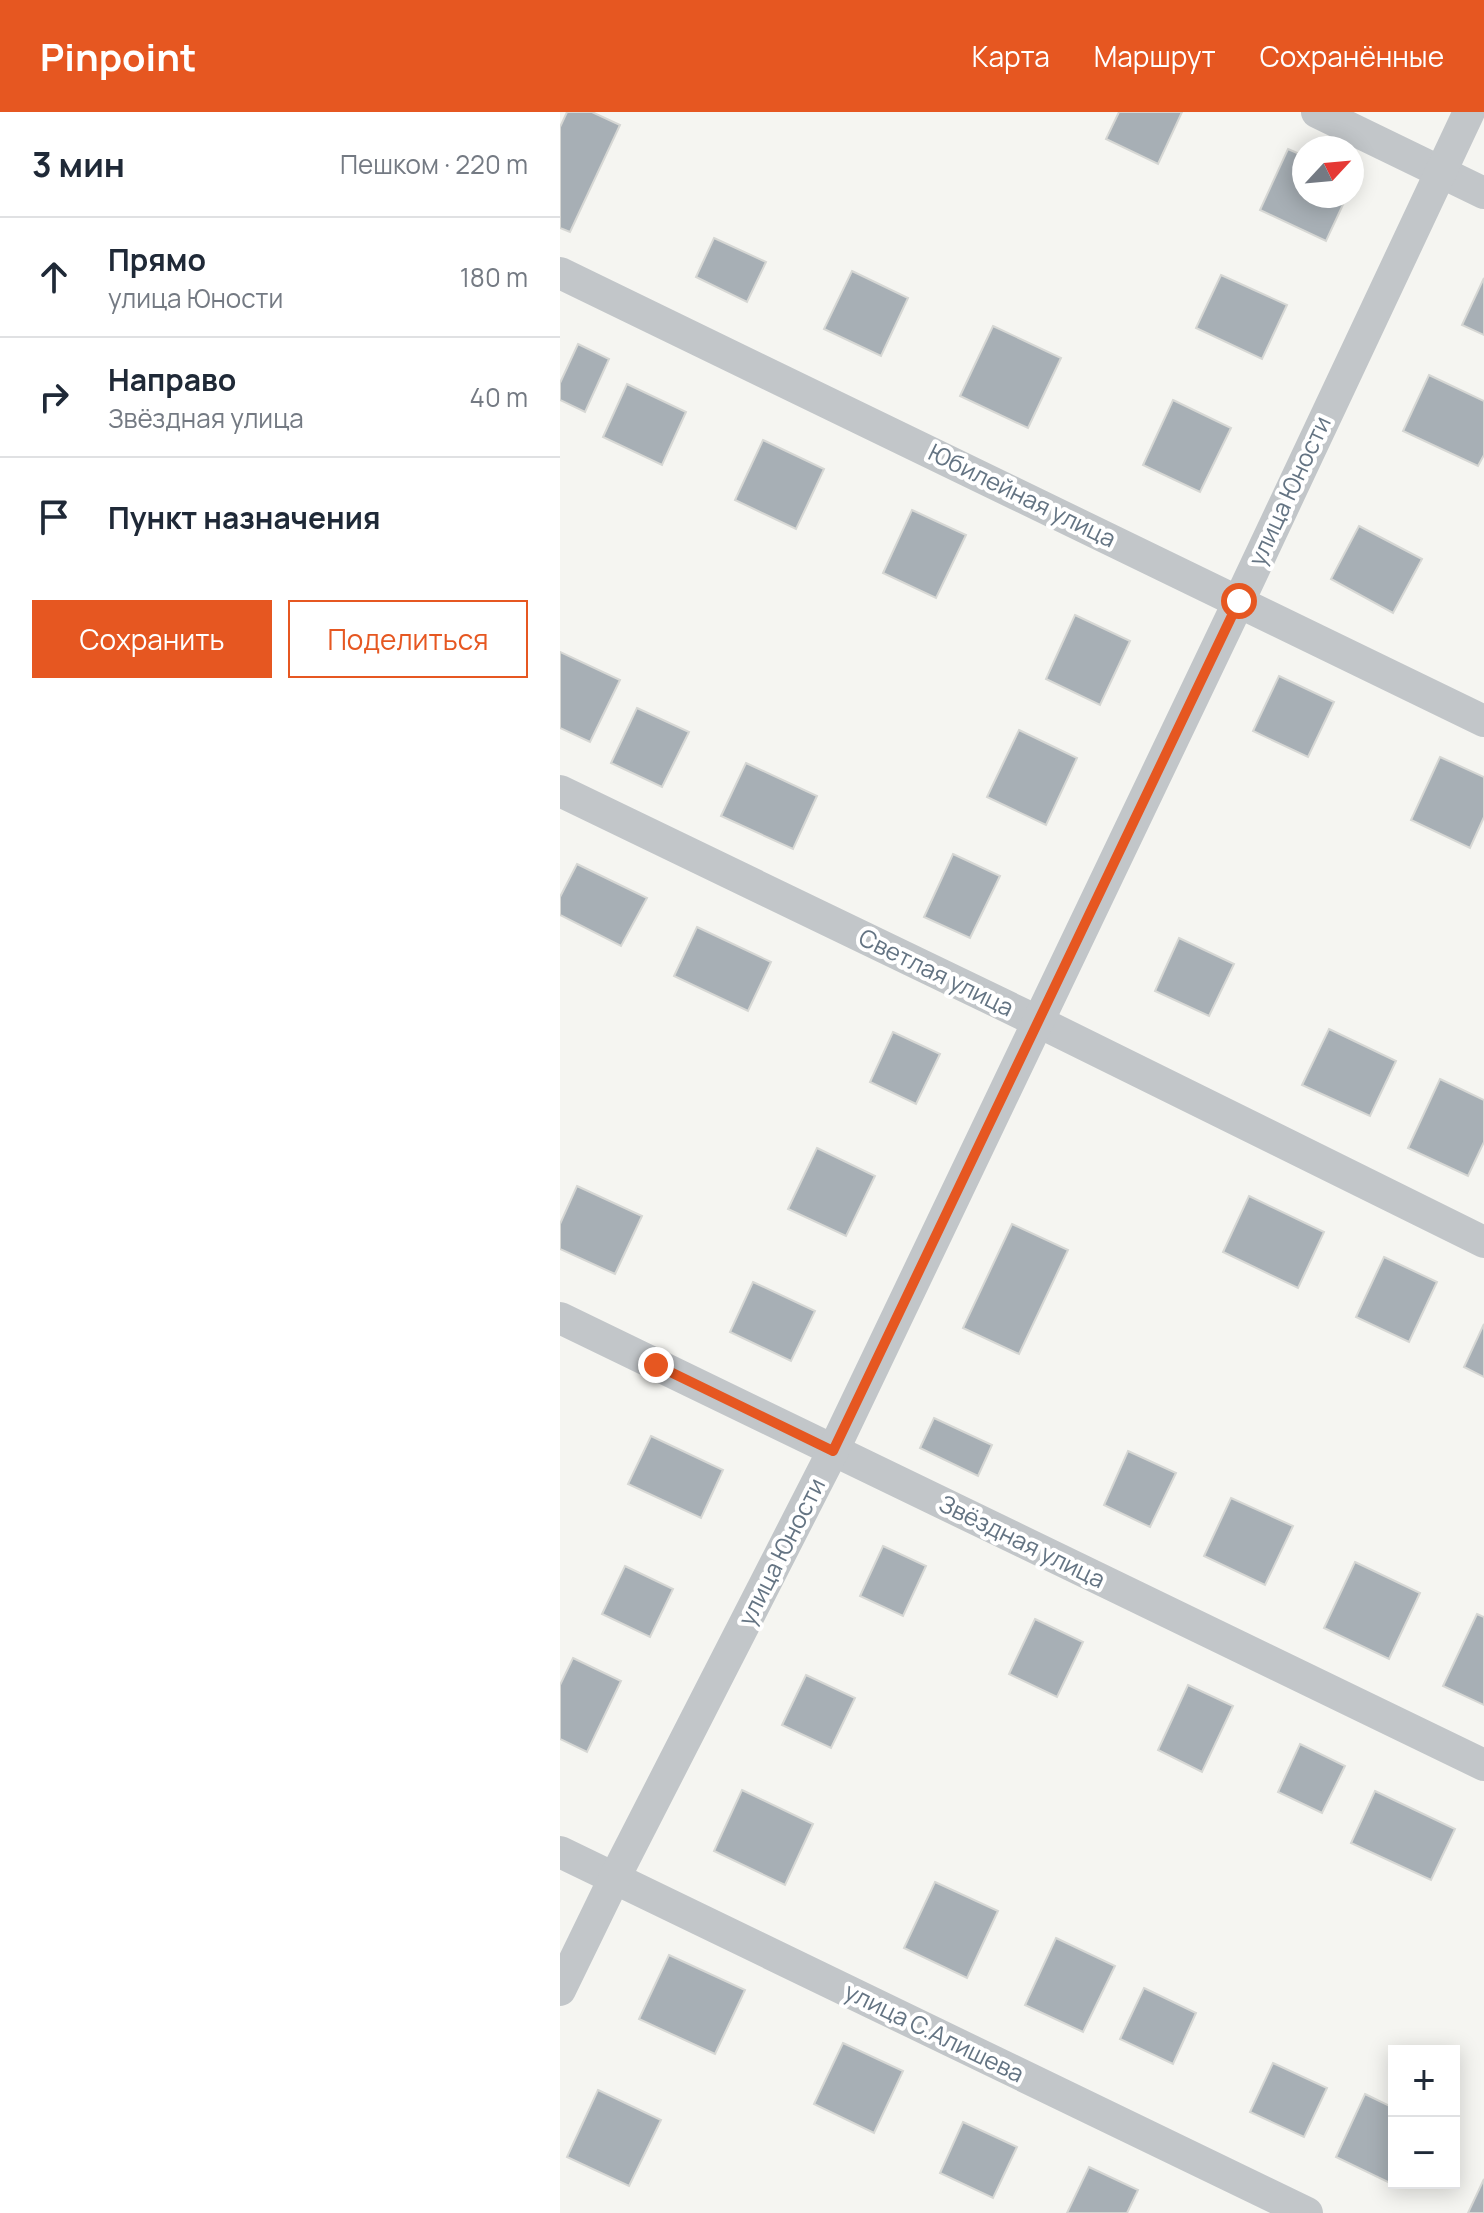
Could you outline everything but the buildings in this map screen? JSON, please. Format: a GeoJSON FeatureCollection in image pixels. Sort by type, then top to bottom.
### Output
{"type":"FeatureCollection","features":[{"type":"Feature","properties":{"kind":"street"},"geometry":{"type":"LineString","coordinates":[[1317,112],[1484,193]]}},
{"type":"Feature","properties":{"kind":"street","name":"улица Юности"},"geometry":{"type":"LineString","coordinates":[[560,1990],[833,1451],[1469,112]]}},
{"type":"Feature","properties":{"kind":"street","name":"Юбилейная улица"},"geometry":{"type":"LineString","coordinates":[[560,273],[1484,721]]}},
{"type":"Feature","properties":{"kind":"street","name":"Светлая улица"},"geometry":{"type":"LineString","coordinates":[[560,791],[1039,1022],[1484,1242]]}},
{"type":"Feature","properties":{"kind":"street","name":"Звёздная улица"},"geometry":{"type":"LineString","coordinates":[[560,1318],[1484,1765]]}},
{"type":"Feature","properties":{"kind":"street","name":"улица С.Алишева"},"geometry":{"type":"LineString","coordinates":[[560,1852],[1307,2213]]}},
{"type":"Feature","properties":{"kind":"route"},"geometry":{"type":"LineString","coordinates":[[656,1365],[833,1451],[1239,601]]}}]}
